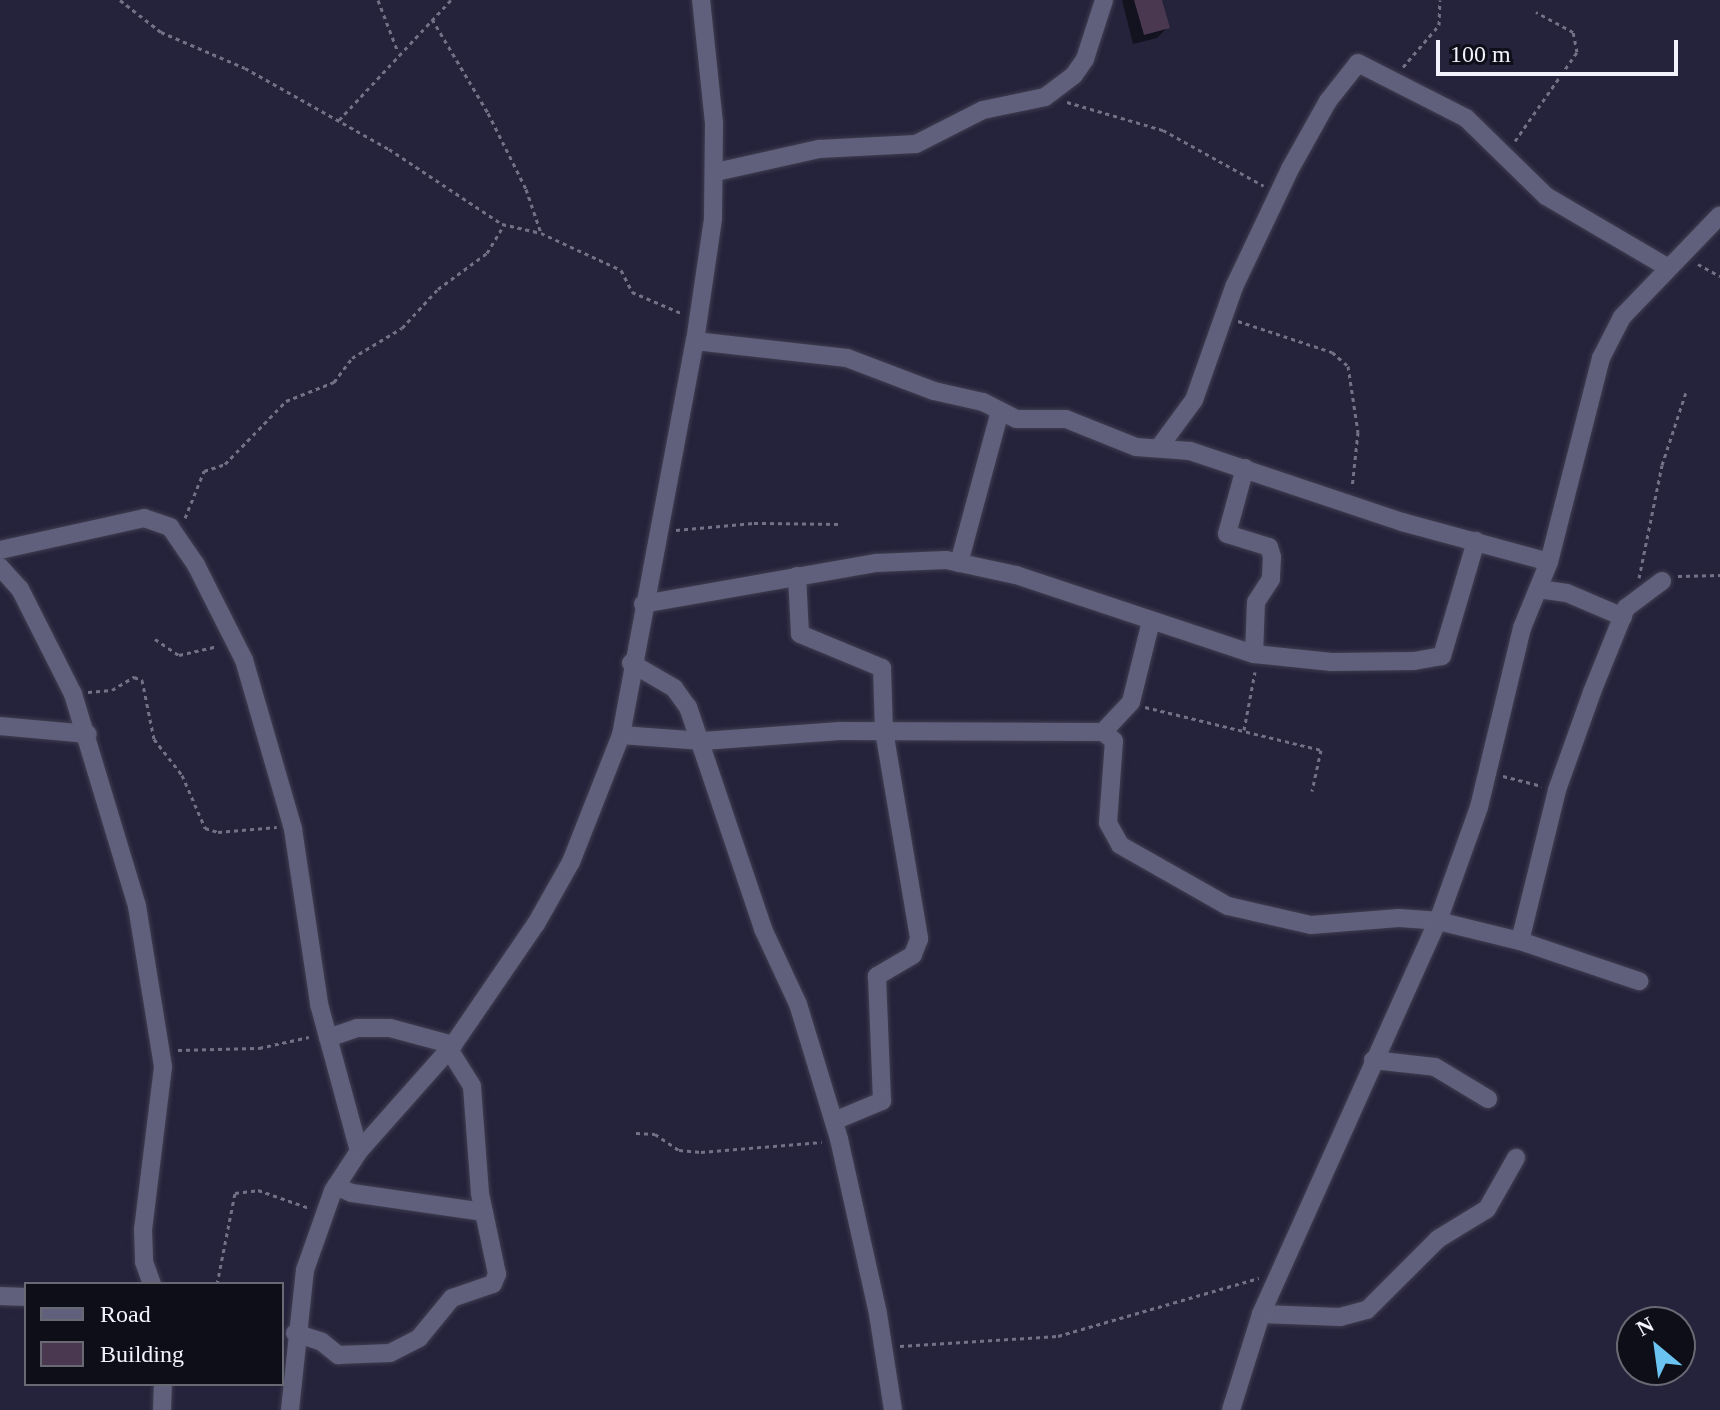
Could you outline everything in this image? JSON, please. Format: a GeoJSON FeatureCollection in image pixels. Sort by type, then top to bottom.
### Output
{"type":"FeatureCollection","features":[{"type":"Feature","properties":{"kind":"street"},"geometry":{"type":"LineString","coordinates":[[290,1410],[295,1333],[291,1303],[336,1186],[359,1151],[451,1047],[554,895],[621,735],[631,663],[697,332],[716,172],[701,0]]}},
{"type":"Feature","properties":{"kind":"street"},"geometry":{"type":"LineString","coordinates":[[716,172],[819,149],[916,144],[983,110],[1045,97],[1074,75],[1085,59],[1104,0]]}},
{"type":"Feature","properties":{"kind":"street"},"geometry":{"type":"LineString","coordinates":[[1160,446],[1194,400],[1223,316],[1278,195],[1328,101],[1355,64],[1466,118],[1546,196],[1667,267]]}},
{"type":"Feature","properties":{"kind":"street"},"geometry":{"type":"LineString","coordinates":[[1231,1410],[1261,1314],[1278,1273],[1438,921],[1488,772],[1522,628],[1549,562],[1601,358],[1622,317],[1720,215]]}},
{"type":"Feature","properties":{"kind":"street"},"geometry":{"type":"LineString","coordinates":[[697,332],[847,358],[1029,421],[1066,419],[1120,443],[1160,446],[1245,468],[1360,508],[1549,562]]}},
{"type":"Feature","properties":{"kind":"street"},"geometry":{"type":"LineString","coordinates":[[959,563],[1000,411]]}},
{"type":"Feature","properties":{"kind":"street"},"geometry":{"type":"LineString","coordinates":[[1245,468],[1227,534],[1269,547],[1272,557],[1271,579],[1256,602],[1254,654]]}},
{"type":"Feature","properties":{"kind":"street"},"geometry":{"type":"LineString","coordinates":[[151,1282],[144,1262],[143,1229],[160,1110],[162,1050],[137,906],[88,734],[73,694],[5,571],[9,548],[144,518],[170,527],[181,542],[236,640],[293,829],[328,1036],[359,1151]]}},
{"type":"Feature","properties":{"kind":"street"},"geometry":{"type":"LineString","coordinates":[[643,604],[902,560],[959,563],[1016,575],[1254,654],[1332,662],[1437,659],[1444,649],[1476,541]]}},
{"type":"Feature","properties":{"kind":"street"},"geometry":{"type":"LineString","coordinates":[[797,576],[800,634],[882,668],[884,731],[914,888],[918,948],[877,976],[882,1101],[836,1130]]}},
{"type":"Feature","properties":{"kind":"street"},"geometry":{"type":"LineString","coordinates":[[1520,941],[1557,790],[1623,617],[1634,599],[1662,581]]}},
{"type":"Feature","properties":{"kind":"street"},"geometry":{"type":"LineString","coordinates":[[1538,589],[1567,593],[1623,617]]}},
{"type":"Feature","properties":{"kind":"street"},"geometry":{"type":"LineString","coordinates":[[1103,732],[1131,702],[1151,621]]}},
{"type":"Feature","properties":{"kind":"street"},"geometry":{"type":"LineString","coordinates":[[631,663],[674,688],[703,741],[744,873],[798,1004],[836,1130],[883,1346],[893,1410]]}},
{"type":"Feature","properties":{"kind":"street"},"geometry":{"type":"LineString","coordinates":[[0,726],[88,734]]}},
{"type":"Feature","properties":{"kind":"street"},"geometry":{"type":"LineString","coordinates":[[621,735],[703,741],[884,731],[1103,732],[1114,741],[1108,823],[1120,845],[1237,910],[1291,924],[1399,918],[1438,921],[1520,941],[1639,981]]}},
{"type":"Feature","properties":{"kind":"street"},"geometry":{"type":"LineString","coordinates":[[295,1333],[351,1358],[390,1353],[419,1338],[452,1298],[493,1284],[494,1246],[484,1212],[472,1086],[451,1047],[390,1028],[357,1028],[328,1036]]}},
{"type":"Feature","properties":{"kind":"street"},"geometry":{"type":"LineString","coordinates":[[1373,1060],[1435,1067],[1488,1099]]}},
{"type":"Feature","properties":{"kind":"street"},"geometry":{"type":"LineString","coordinates":[[1261,1314],[1340,1317],[1367,1310],[1438,1239],[1487,1209],[1516,1158]]}},
{"type":"Feature","properties":{"kind":"street"},"geometry":{"type":"LineString","coordinates":[[336,1186],[352,1193],[484,1212]]}},
{"type":"Feature","properties":{"kind":"street"},"geometry":{"type":"LineString","coordinates":[[0,1296],[24,1297]]}},
{"type":"Feature","properties":{"kind":"street"},"geometry":{"type":"LineString","coordinates":[[162,1410],[163,1386]]}},
{"type":"Feature","properties":{"kind":"path"},"geometry":{"type":"LineString","coordinates":[[120,0],[161,32],[245,68],[339,120],[504,224],[541,233],[621,270],[632,292],[697,332]]}},
{"type":"Feature","properties":{"kind":"path"},"geometry":{"type":"LineString","coordinates":[[378,0],[398,52]]}},
{"type":"Feature","properties":{"kind":"path"},"geometry":{"type":"LineString","coordinates":[[339,120],[398,52],[451,0]]}},
{"type":"Feature","properties":{"kind":"path"},"geometry":{"type":"LineString","coordinates":[[1391,79],[1436,30],[1440,0]]}},
{"type":"Feature","properties":{"kind":"path"},"geometry":{"type":"LineString","coordinates":[[1503,157],[1577,52],[1573,32],[1536,12]]}},
{"type":"Feature","properties":{"kind":"path"},"geometry":{"type":"LineString","coordinates":[[432,19],[488,113],[526,189],[541,233]]}},
{"type":"Feature","properties":{"kind":"path"},"geometry":{"type":"LineString","coordinates":[[1045,97],[1127,116],[1163,130],[1278,195]]}},
{"type":"Feature","properties":{"kind":"path"},"geometry":{"type":"LineString","coordinates":[[181,542],[187,511],[204,471],[225,464],[286,401],[334,382],[352,358],[402,328],[438,289],[487,253],[504,224]]}},
{"type":"Feature","properties":{"kind":"path"},"geometry":{"type":"LineString","coordinates":[[1681,254],[1720,276]]}},
{"type":"Feature","properties":{"kind":"path"},"geometry":{"type":"LineString","coordinates":[[1223,316],[1339,355],[1348,366],[1358,432],[1351,481],[1360,508]]}},
{"type":"Feature","properties":{"kind":"path"},"geometry":{"type":"LineString","coordinates":[[1634,599],[1662,465],[1686,392]]}},
{"type":"Feature","properties":{"kind":"path"},"geometry":{"type":"LineString","coordinates":[[657,533],[754,523],[840,524]]}},
{"type":"Feature","properties":{"kind":"path"},"geometry":{"type":"LineString","coordinates":[[1662,581],[1720,575]]}},
{"type":"Feature","properties":{"kind":"path"},"geometry":{"type":"LineString","coordinates":[[155,639],[179,655],[236,640]]}},
{"type":"Feature","properties":{"kind":"path"},"geometry":{"type":"LineString","coordinates":[[1244,730],[1254,693],[1254,654]]}},
{"type":"Feature","properties":{"kind":"path"},"geometry":{"type":"LineString","coordinates":[[73,694],[112,690],[138,677],[146,688],[154,739],[182,775],[205,828],[218,832],[249,826],[293,829]]}},
{"type":"Feature","properties":{"kind":"path"},"geometry":{"type":"LineString","coordinates":[[1131,702],[1321,750],[1312,791]]}},
{"type":"Feature","properties":{"kind":"path"},"geometry":{"type":"LineString","coordinates":[[1488,772],[1557,790]]}},
{"type":"Feature","properties":{"kind":"path"},"geometry":{"type":"LineString","coordinates":[[162,1050],[259,1048],[328,1036]]}},
{"type":"Feature","properties":{"kind":"path"},"geometry":{"type":"LineString","coordinates":[[636,1133],[655,1134],[679,1150],[701,1152],[836,1130]]}},
{"type":"Feature","properties":{"kind":"path"},"geometry":{"type":"LineString","coordinates":[[217,1282],[235,1193],[258,1190],[323,1214]]}},
{"type":"Feature","properties":{"kind":"path"},"geometry":{"type":"LineString","coordinates":[[883,1346],[1058,1336],[1278,1273]]}},
{"type":"Feature","properties":{"kind":"building"},"geometry":{"type":"Polygon","coordinates":[[[1134,0],[1162,0],[1170,28],[1144,35],[1134,0]]]}}]}
